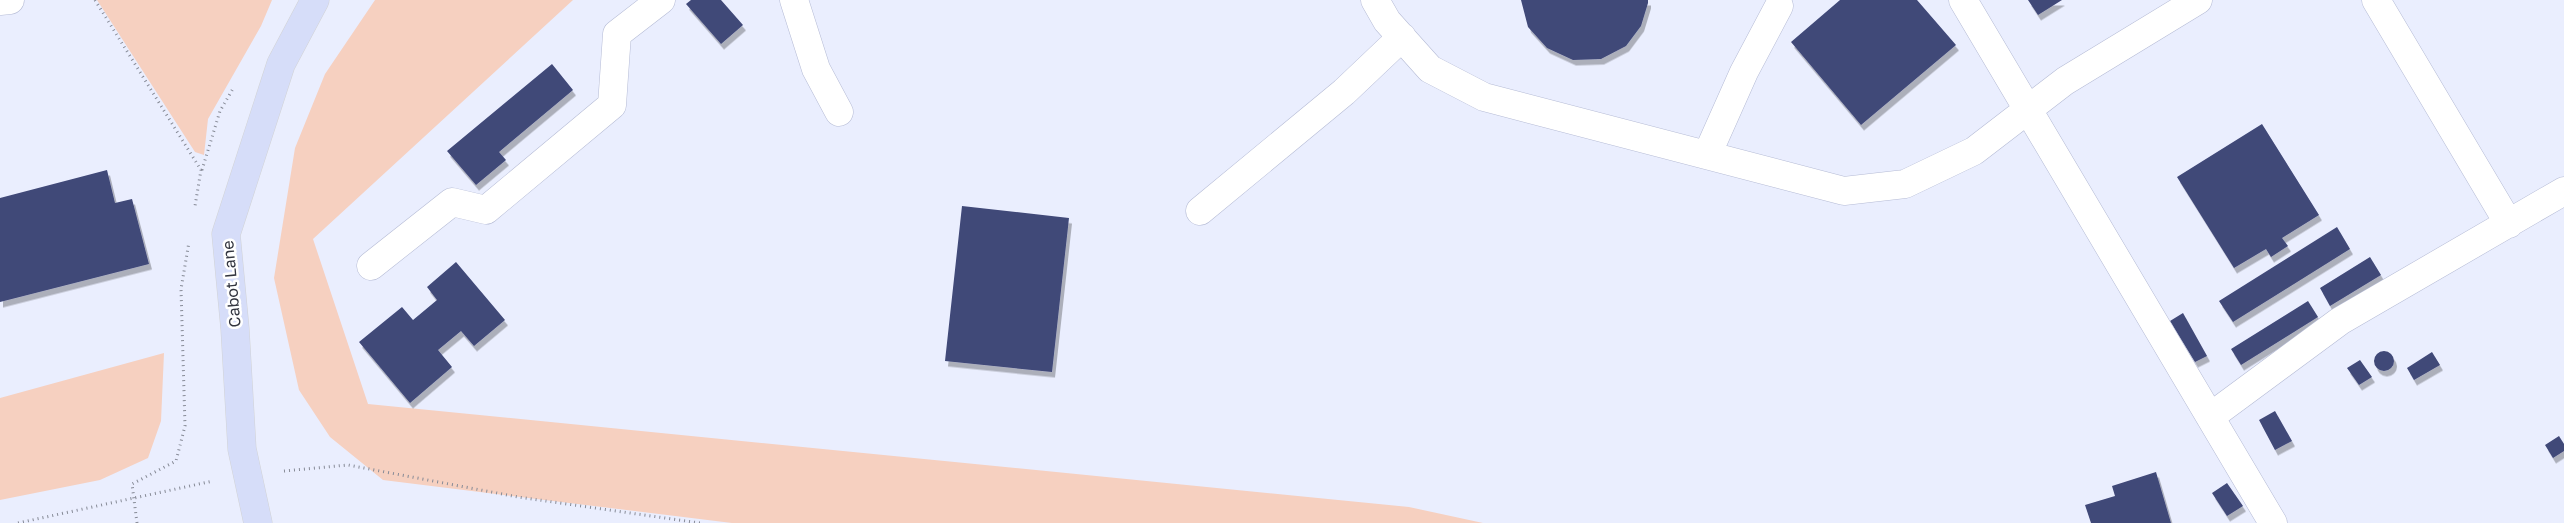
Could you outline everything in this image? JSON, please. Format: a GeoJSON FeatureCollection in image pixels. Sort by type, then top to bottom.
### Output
{"type":"FeatureCollection","features":[{"type":"Feature","properties":{"kind":"main road","name":"Cabot Lane"},"geometry":{"type":"LineString","coordinates":[[258,523],[242,449],[235,328],[226,234],[281,64],[315,0]]}},
{"type":"Feature","properties":{"kind":"street"},"geometry":{"type":"LineString","coordinates":[[0,1],[10,0]]}},
{"type":"Feature","properties":{"kind":"street"},"geometry":{"type":"LineString","coordinates":[[371,266],[452,202],[486,210],[612,105],[617,34],[661,0]]}},
{"type":"Feature","properties":{"kind":"street"},"geometry":{"type":"LineString","coordinates":[[794,0],[816,69],[840,112]]}},
{"type":"Feature","properties":{"kind":"street"},"geometry":{"type":"LineString","coordinates":[[1375,0],[1387,21],[1430,69],[1484,97],[1844,191],[1905,184],[1974,151],[2065,81],[2198,0]]}},
{"type":"Feature","properties":{"kind":"street"},"geometry":{"type":"LineString","coordinates":[[1963,0],[2026,111],[2273,523]]}},
{"type":"Feature","properties":{"kind":"street"},"geometry":{"type":"LineString","coordinates":[[2376,0],[2509,224]]}},
{"type":"Feature","properties":{"kind":"street"},"geometry":{"type":"LineString","coordinates":[[1707,155],[1744,72],[1779,6]]}},
{"type":"Feature","properties":{"kind":"street"},"geometry":{"type":"LineString","coordinates":[[1200,211],[1344,92],[1402,37]]}},
{"type":"Feature","properties":{"kind":"street"},"geometry":{"type":"LineString","coordinates":[[2210,417],[2340,321],[2564,191]]}},
{"type":"Feature","properties":{"kind":"path"},"geometry":{"type":"LineString","coordinates":[[95,0],[201,170],[194,216]]}},
{"type":"Feature","properties":{"kind":"path"},"geometry":{"type":"LineString","coordinates":[[137,523],[132,484],[176,461],[185,426],[181,289],[190,234]]}},
{"type":"Feature","properties":{"kind":"path"},"geometry":{"type":"LineString","coordinates":[[348,466],[518,498],[700,523]]}},
{"type":"Feature","properties":{"kind":"path"},"geometry":{"type":"LineString","coordinates":[[18,523],[173,489]]}},
{"type":"Feature","properties":{"kind":"shaded area"},"geometry":{"type":"Polygon","coordinates":[[[97,0],[272,0],[261,26],[208,119],[204,155],[195,152],[97,0]]]}},
{"type":"Feature","properties":{"kind":"shaded area"},"geometry":{"type":"Polygon","coordinates":[[[375,0],[573,0],[313,239],[368,404],[1409,507],[1483,523],[732,523],[383,480],[330,437],[299,390],[274,278],[295,148],[325,74],[375,0]]]}},
{"type":"Feature","properties":{"kind":"shaded area"},"geometry":{"type":"Polygon","coordinates":[[[164,353],[161,421],[148,458],[100,480],[0,500],[0,398],[164,353]]]}},
{"type":"Feature","properties":{"kind":"building"},"geometry":{"type":"Polygon","coordinates":[[[691,0],[721,0],[743,25],[721,44],[686,4],[691,0]]]}},
{"type":"Feature","properties":{"kind":"building"},"geometry":{"type":"Polygon","coordinates":[[[1521,0],[1648,0],[1648,3],[1641,26],[1626,46],[1601,59],[1573,60],[1547,48],[1528,27],[1521,0]]]}},
{"type":"Feature","properties":{"kind":"building"},"geometry":{"type":"Polygon","coordinates":[[[1840,0],[1917,0],[1956,45],[1861,125],[1791,42],[1840,0]]]}},
{"type":"Feature","properties":{"kind":"building"},"geometry":{"type":"Polygon","coordinates":[[[2028,0],[2062,0],[2038,15],[2028,0]]]}},
{"type":"Feature","properties":{"kind":"building"},"geometry":{"type":"Polygon","coordinates":[[[552,64],[573,90],[499,152],[506,160],[476,185],[447,151],[552,64]]]}},
{"type":"Feature","properties":{"kind":"building"},"geometry":{"type":"Polygon","coordinates":[[[2262,124],[2319,215],[2282,238],[2288,246],[2271,257],[2266,249],[2234,268],[2177,177],[2262,124]]]}},
{"type":"Feature","properties":{"kind":"building"},"geometry":{"type":"Polygon","coordinates":[[[107,170],[115,203],[132,199],[149,264],[0,302],[0,198],[107,170]]]}},
{"type":"Feature","properties":{"kind":"building"},"geometry":{"type":"Polygon","coordinates":[[[962,206],[1069,218],[1052,372],[945,361],[962,206]]]}},
{"type":"Feature","properties":{"kind":"building"},"geometry":{"type":"Polygon","coordinates":[[[2337,227],[2350,249],[2233,322],[2219,301],[2337,227]]]}},
{"type":"Feature","properties":{"kind":"building"},"geometry":{"type":"Polygon","coordinates":[[[2370,257],[2381,275],[2330,306],[2320,288],[2370,257]]]}},
{"type":"Feature","properties":{"kind":"building"},"geometry":{"type":"Polygon","coordinates":[[[456,262],[505,320],[474,346],[461,331],[438,350],[452,367],[410,403],[359,342],[402,307],[413,320],[437,300],[427,287],[456,262]]]}},
{"type":"Feature","properties":{"kind":"building"},"geometry":{"type":"Polygon","coordinates":[[[2308,301],[2318,317],[2241,365],[2231,349],[2308,301]]]}},
{"type":"Feature","properties":{"kind":"building"},"geometry":{"type":"Polygon","coordinates":[[[2183,313],[2207,356],[2195,362],[2170,321],[2183,313]]]}},
{"type":"Feature","properties":{"kind":"building"},"geometry":{"type":"Polygon","coordinates":[[[2384,351],[2391,354],[2394,361],[2391,368],[2384,371],[2377,368],[2374,361],[2377,354],[2384,351]]]}},
{"type":"Feature","properties":{"kind":"building"},"geometry":{"type":"Polygon","coordinates":[[[2432,352],[2440,365],[2414,380],[2407,368],[2432,352]]]}},
{"type":"Feature","properties":{"kind":"building"},"geometry":{"type":"Polygon","coordinates":[[[2360,360],[2372,377],[2359,385],[2347,368],[2360,360]]]}},
{"type":"Feature","properties":{"kind":"building"},"geometry":{"type":"Polygon","coordinates":[[[2275,411],[2292,441],[2275,450],[2259,420],[2275,411]]]}},
{"type":"Feature","properties":{"kind":"building"},"geometry":{"type":"Polygon","coordinates":[[[2559,436],[2564,444],[2564,451],[2553,458],[2545,445],[2559,436]]]}},
{"type":"Feature","properties":{"kind":"building"},"geometry":{"type":"Polygon","coordinates":[[[2156,472],[2171,523],[2091,523],[2085,505],[2115,496],[2112,486],[2156,472]]]}},
{"type":"Feature","properties":{"kind":"building"},"geometry":{"type":"Polygon","coordinates":[[[2227,483],[2243,506],[2227,516],[2212,493],[2227,483]]]}}]}
